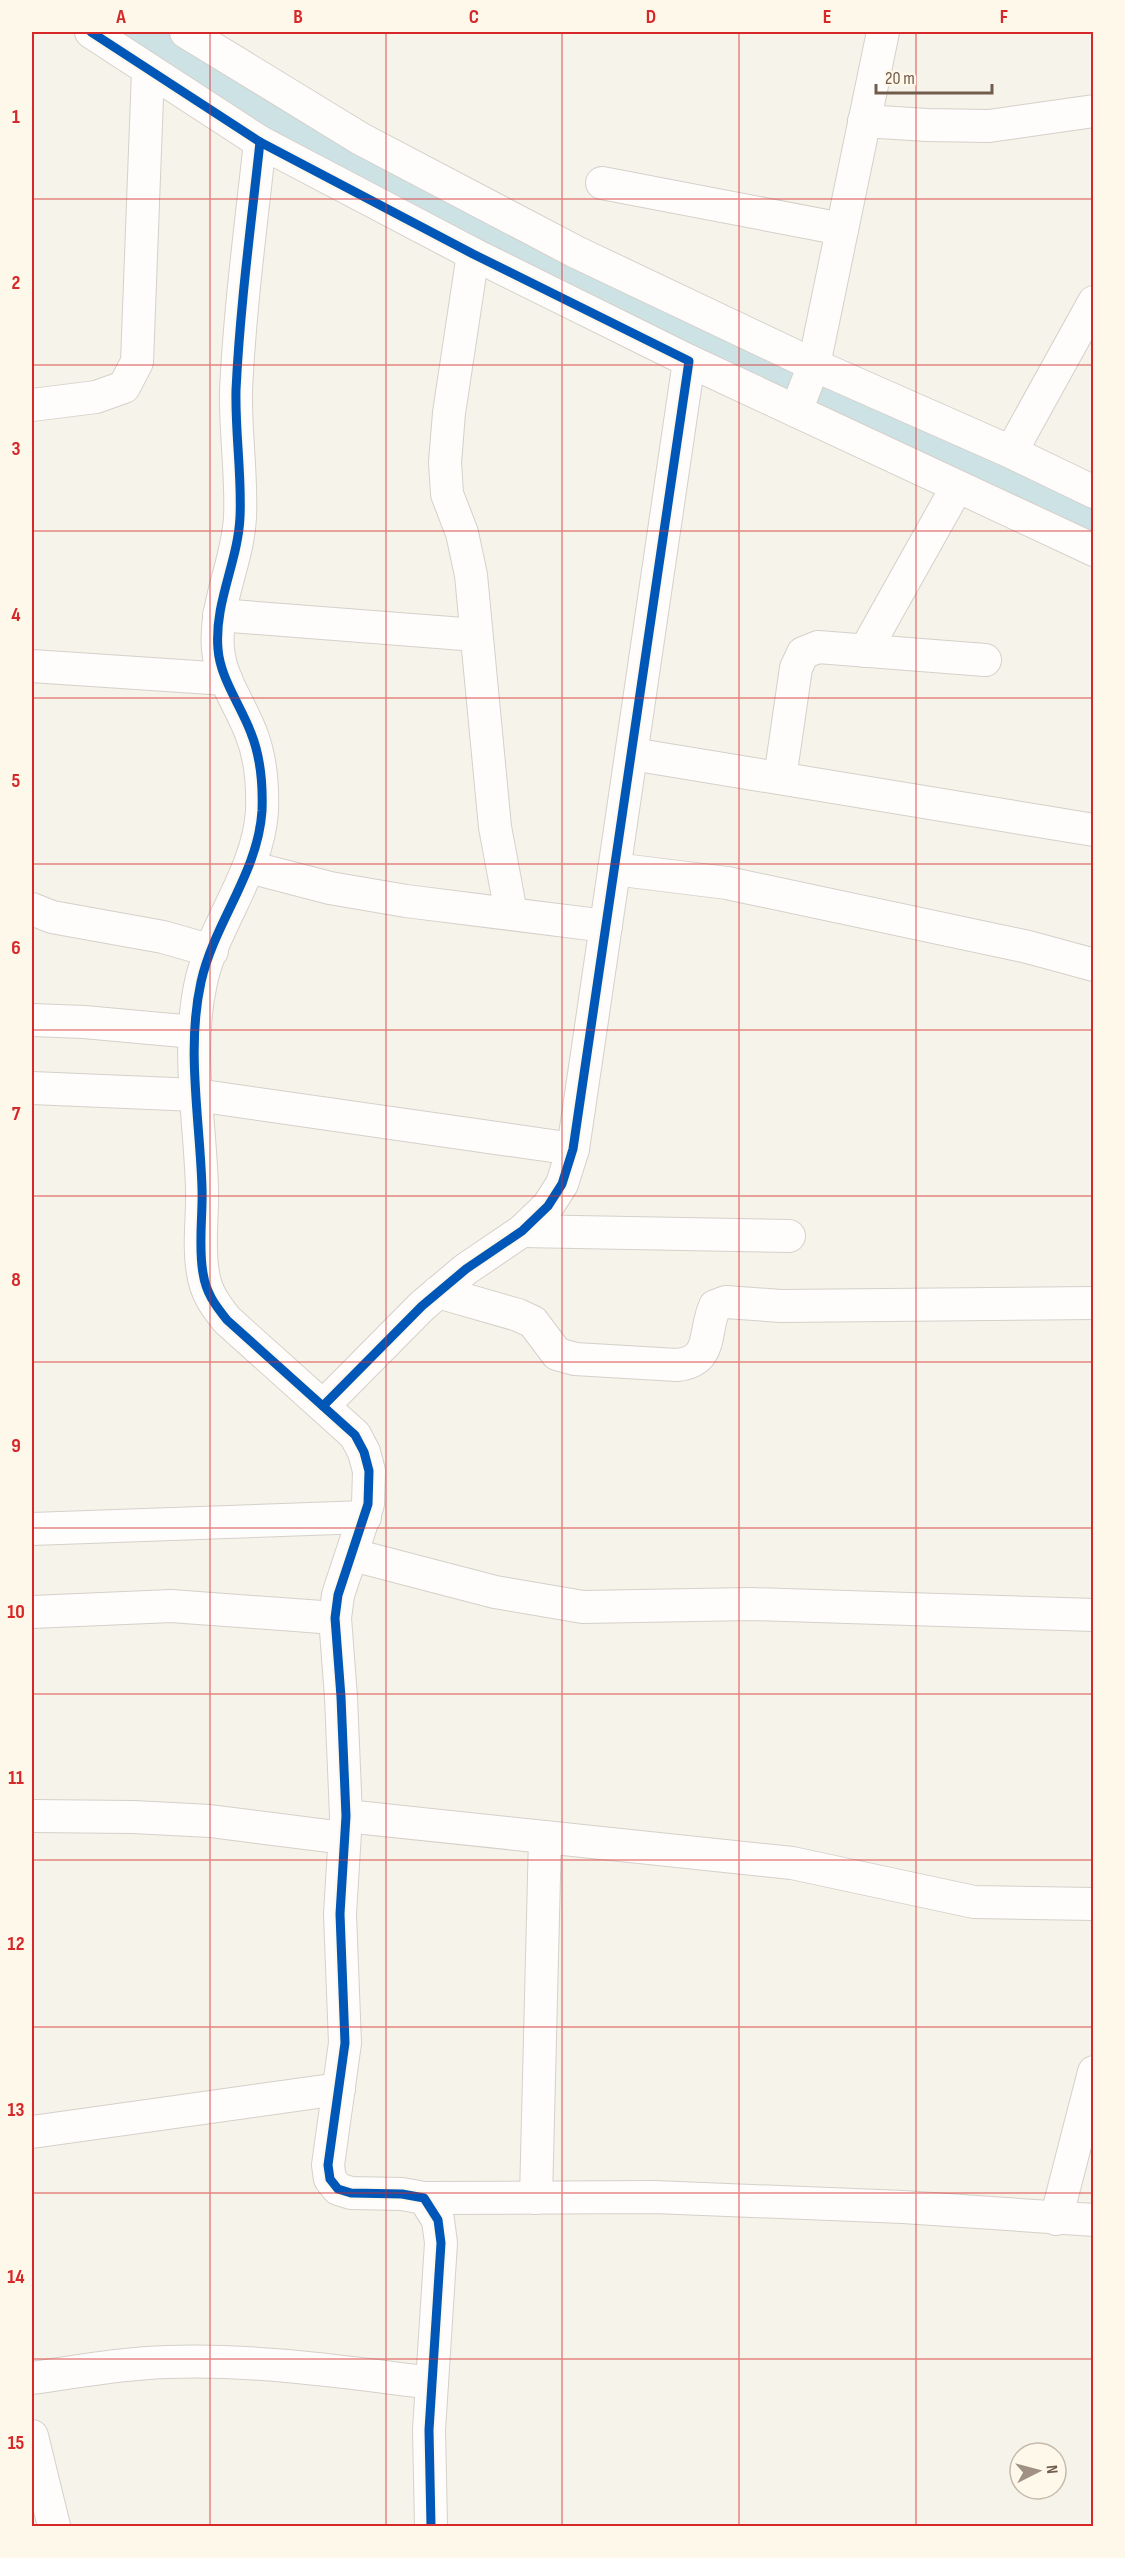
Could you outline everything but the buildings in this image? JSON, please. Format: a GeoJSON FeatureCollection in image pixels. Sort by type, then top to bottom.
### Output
{"type":"FeatureCollection","features":[{"type":"Feature","properties":{"kind":"street"},"geometry":{"type":"LineString","coordinates":[[91,32],[260,142],[473,254],[689,361],[805,388],[1011,452],[1094,492]]}},
{"type":"Feature","properties":{"kind":"street"},"geometry":{"type":"LineString","coordinates":[[186,32],[361,139],[576,252],[805,388],[957,488],[1094,550]]}},
{"type":"Feature","properties":{"kind":"street"},"geometry":{"type":"LineString","coordinates":[[805,388],[842,229],[883,32]]}},
{"type":"Feature","properties":{"kind":"street"},"geometry":{"type":"LineString","coordinates":[[32,405],[96,398],[124,387],[137,362],[148,71]]}},
{"type":"Feature","properties":{"kind":"street"},"geometry":{"type":"LineString","coordinates":[[864,121],[989,126],[1094,111]]}},
{"type":"Feature","properties":{"kind":"street"},"geometry":{"type":"LineString","coordinates":[[260,142],[243,294],[236,389],[236,437],[241,476],[240,521],[219,615],[218,650],[226,679],[252,735],[261,768],[262,813],[249,867],[201,980],[194,1032],[202,1188],[202,1270],[210,1298],[227,1320],[355,1435],[364,1452],[369,1471],[368,1504],[338,1594],[335,1618],[341,1697],[345,1827],[340,1914],[345,2043],[328,2165],[330,2179],[338,2189],[351,2193],[402,2194],[424,2198],[654,2197],[903,2207],[1094,2220]]}},
{"type":"Feature","properties":{"kind":"street"},"geometry":{"type":"LineString","coordinates":[[602,183],[842,229]]}},
{"type":"Feature","properties":{"kind":"street"},"geometry":{"type":"LineString","coordinates":[[473,254],[449,413],[445,462],[447,494],[462,533],[471,575],[495,827],[511,913]]}},
{"type":"Feature","properties":{"kind":"street"},"geometry":{"type":"LineString","coordinates":[[1011,452],[1094,302]]}},
{"type":"Feature","properties":{"kind":"street"},"geometry":{"type":"LineString","coordinates":[[323,1406],[422,1306],[466,1269],[522,1231],[552,1199],[561,1184],[573,1149],[689,361]]}},
{"type":"Feature","properties":{"kind":"street"},"geometry":{"type":"LineString","coordinates":[[865,651],[957,488]]}},
{"type":"Feature","properties":{"kind":"street"},"geometry":{"type":"LineString","coordinates":[[219,615],[476,635]]}},
{"type":"Feature","properties":{"kind":"street"},"geometry":{"type":"LineString","coordinates":[[780,778],[796,668],[803,653],[818,647],[985,660]]}},
{"type":"Feature","properties":{"kind":"street"},"geometry":{"type":"LineString","coordinates":[[32,666],[226,679]]}},
{"type":"Feature","properties":{"kind":"street"},"geometry":{"type":"LineString","coordinates":[[632,754],[1094,830]]}},
{"type":"Feature","properties":{"kind":"street"},"geometry":{"type":"LineString","coordinates":[[249,867],[330,888],[405,901],[606,926]]}},
{"type":"Feature","properties":{"kind":"street"},"geometry":{"type":"LineString","coordinates":[[614,869],[738,886],[1028,947],[1094,965]]}},
{"type":"Feature","properties":{"kind":"street"},"geometry":{"type":"LineString","coordinates":[[32,909],[52,917],[163,938],[212,951]]}},
{"type":"Feature","properties":{"kind":"street"},"geometry":{"type":"LineString","coordinates":[[32,1020],[84,1022],[194,1032]]}},
{"type":"Feature","properties":{"kind":"street"},"geometry":{"type":"LineString","coordinates":[[32,1088],[196,1095],[573,1149]]}},
{"type":"Feature","properties":{"kind":"street"},"geometry":{"type":"LineString","coordinates":[[522,1231],[789,1236]]}},
{"type":"Feature","properties":{"kind":"street"},"geometry":{"type":"LineString","coordinates":[[438,1292],[518,1315],[533,1322],[557,1354],[575,1359],[677,1365],[688,1364],[698,1358],[705,1348],[715,1306],[726,1302],[781,1306],[1094,1303]]}},
{"type":"Feature","properties":{"kind":"street"},"geometry":{"type":"LineString","coordinates":[[32,1529],[364,1517]]}},
{"type":"Feature","properties":{"kind":"street"},"geometry":{"type":"LineString","coordinates":[[352,1555],[495,1592],[583,1607],[751,1605],[1094,1615]]}},
{"type":"Feature","properties":{"kind":"street"},"geometry":{"type":"LineString","coordinates":[[32,1612],[171,1606],[335,1618]]}},
{"type":"Feature","properties":{"kind":"street"},"geometry":{"type":"LineString","coordinates":[[32,1816],[133,1817],[545,1837],[792,1863],[974,1902],[1094,1904]]}},
{"type":"Feature","properties":{"kind":"street"},"geometry":{"type":"LineString","coordinates":[[536,2198],[545,1837]]}},
{"type":"Feature","properties":{"kind":"street"},"geometry":{"type":"LineString","coordinates":[[1056,2219],[1094,2072]]}},
{"type":"Feature","properties":{"kind":"street"},"geometry":{"type":"LineString","coordinates":[[32,2132],[339,2089]]}},
{"type":"Feature","properties":{"kind":"street"},"geometry":{"type":"LineString","coordinates":[[424,2198],[438,2220],[441,2243],[429,2430],[431,2526]]}},
{"type":"Feature","properties":{"kind":"street"},"geometry":{"type":"LineString","coordinates":[[32,2378],[166,2362],[230,2362],[296,2366],[432,2383]]}},
{"type":"Feature","properties":{"kind":"street"},"geometry":{"type":"LineString","coordinates":[[32,2436],[54,2526]]}},
{"type":"Feature","properties":{"kind":"waterway"},"geometry":{"type":"LineString","coordinates":[[142,32],[270,114],[750,365],[1094,526]]}},
{"type":"Feature","properties":{"kind":"cycle path"},"geometry":{"type":"LineString","coordinates":[[91,32],[260,142],[473,254],[689,361],[573,1149],[562,1184],[548,1206],[522,1231],[466,1269],[422,1306],[323,1406]]}},
{"type":"Feature","properties":{"kind":"cycle path"},"geometry":{"type":"LineString","coordinates":[[260,142],[243,297],[236,390],[240,517],[235,550],[219,615],[218,649],[223,671],[247,723],[257,752],[262,781],[262,811],[253,856],[207,960],[197,1007],[194,1059],[201,1162],[202,1263],[204,1280],[209,1293],[227,1320],[355,1435],[364,1452],[369,1471],[368,1504],[338,1595],[335,1618],[346,1816],[340,1914],[345,2043],[328,2165],[330,2179],[338,2189],[351,2193],[402,2194],[424,2198],[438,2220],[441,2243],[429,2430],[431,2526]]}}]}
